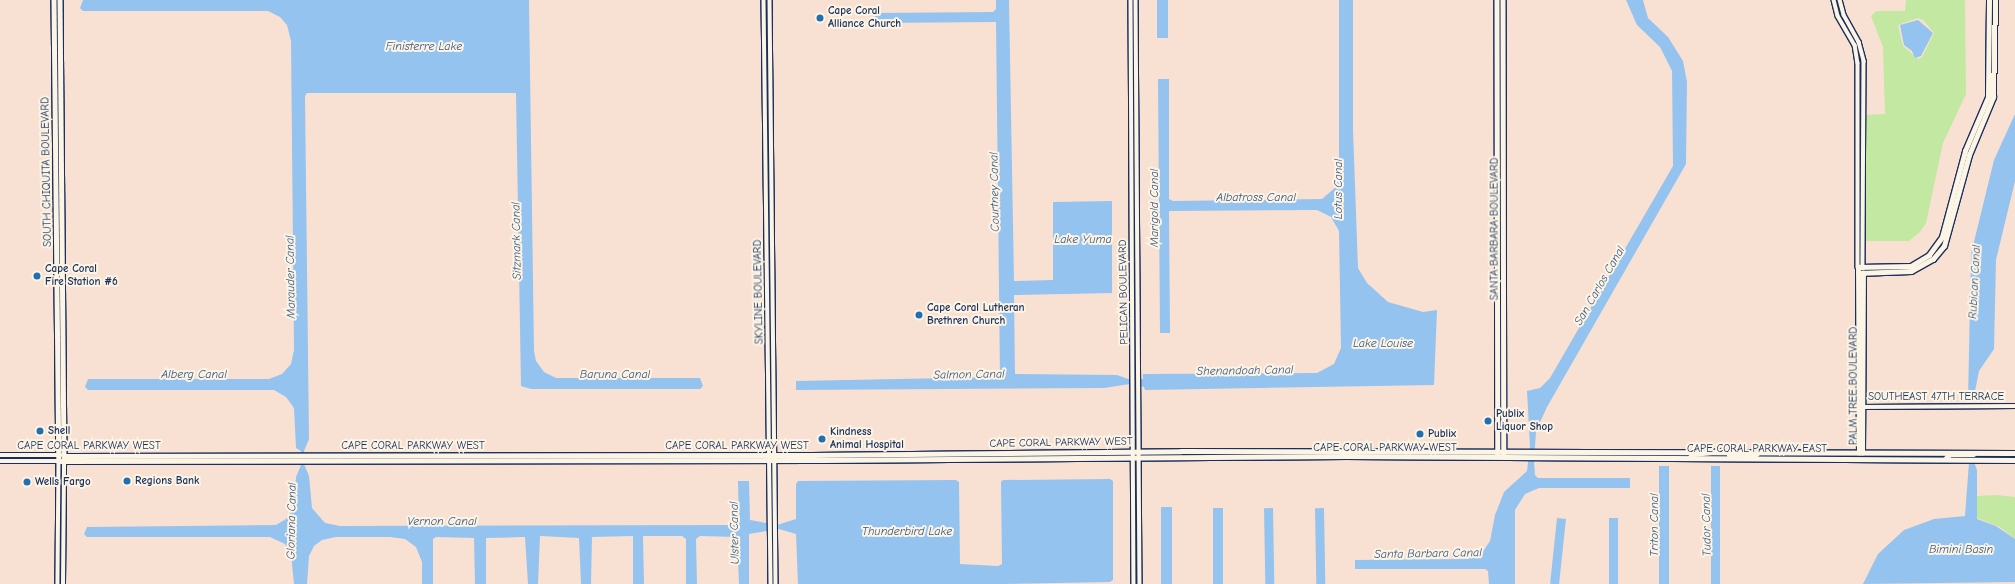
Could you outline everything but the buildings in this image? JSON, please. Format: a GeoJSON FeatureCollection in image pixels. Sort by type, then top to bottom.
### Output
{"type":"FeatureCollection","features":[{"type":"Feature","properties":{"kind":"main road","name":"SOUTH CHIQUITA BOULEVARD"},"geometry":{"type":"LineString","coordinates":[[54,0],[62,458]]}},
{"type":"Feature","properties":{"kind":"main road","name":"SOUTH CHIQUITA BOULEVARD"},"geometry":{"type":"LineString","coordinates":[[60,0],[62,458]]}},
{"type":"Feature","properties":{"kind":"main road","name":"SANTA BARBARA BOULEVARD"},"geometry":{"type":"LineString","coordinates":[[1497,0],[1501,457]]}},
{"type":"Feature","properties":{"kind":"main road","name":"SANTA BARBARA BOULEVARD"},"geometry":{"type":"LineString","coordinates":[[1501,451],[1504,444],[1503,0]]}},
{"type":"Feature","properties":{"kind":"main road"},"geometry":{"type":"LineString","coordinates":[[1858,267],[1906,267],[1929,255],[1942,237],[1966,156],[1988,94],[1989,0]]}},
{"type":"Feature","properties":{"kind":"main road"},"geometry":{"type":"LineString","coordinates":[[1966,156],[1993,97],[1995,0]]}},
{"type":"Feature","properties":{"kind":"main road"},"geometry":{"type":"LineString","coordinates":[[1858,273],[1908,272],[1932,259],[1947,240],[1958,186]]}},
{"type":"Feature","properties":{"kind":"main road","name":"PALM TREE BOULEVARD"},"geometry":{"type":"LineString","coordinates":[[1858,267],[1858,410],[1861,451]]}},
{"type":"Feature","properties":{"kind":"main road","name":"PALM TREE BOULEVARD"},"geometry":{"type":"LineString","coordinates":[[1860,458],[1863,405],[1863,272]]}},
{"type":"Feature","properties":{"kind":"main road"},"geometry":{"type":"LineString","coordinates":[[1504,444],[1507,449],[1528,450]]}},
{"type":"Feature","properties":{"kind":"main road"},"geometry":{"type":"LineString","coordinates":[[1501,451],[1528,450]]}},
{"type":"Feature","properties":{"kind":"main road","name":"CAPE CORAL PARKWAY EAST"},"geometry":{"type":"LineString","coordinates":[[1528,450],[2015,452]]}},
{"type":"Feature","properties":{"kind":"main road"},"geometry":{"type":"LineString","coordinates":[[1690,457],[1693,454],[1719,454],[1724,450]]}},
{"type":"Feature","properties":{"kind":"main road","name":"CAPE CORAL PARKWAY WEST"},"geometry":{"type":"LineString","coordinates":[[310,458],[598,455],[981,460],[1137,454],[1323,451],[1501,451]]}},
{"type":"Feature","properties":{"kind":"main road"},"geometry":{"type":"LineString","coordinates":[[1287,457],[1292,454],[1320,454],[1323,451]]}},
{"type":"Feature","properties":{"kind":"main road"},"geometry":{"type":"LineString","coordinates":[[1346,456],[1382,451]]}},
{"type":"Feature","properties":{"kind":"main road"},"geometry":{"type":"LineString","coordinates":[[1400,456],[1431,454],[1436,451]]}},
{"type":"Feature","properties":{"kind":"main road"},"geometry":{"type":"LineString","coordinates":[[1609,457],[1612,454],[1638,451]]}},
{"type":"Feature","properties":{"kind":"main road"},"geometry":{"type":"LineString","coordinates":[[1638,457],[1642,454],[1663,454],[1671,451]]}},
{"type":"Feature","properties":{"kind":"main road"},"geometry":{"type":"LineString","coordinates":[[1726,457],[1731,454],[1758,454],[1760,451]]}},
{"type":"Feature","properties":{"kind":"main road"},"geometry":{"type":"LineString","coordinates":[[1945,459],[1949,455],[1975,455],[1983,452]]}},
{"type":"Feature","properties":{"kind":"main road","name":"CAPE CORAL PARKWAY WEST"},"geometry":{"type":"LineString","coordinates":[[62,458],[125,461],[199,461],[296,458],[558,460],[773,458],[980,453],[1287,457],[1501,457]]}},
{"type":"Feature","properties":{"kind":"main road"},"geometry":{"type":"LineString","coordinates":[[939,459],[947,457],[974,457],[980,453]]}},
{"type":"Feature","properties":{"kind":"main road"},"geometry":{"type":"LineString","coordinates":[[981,460],[985,456],[1014,456],[1021,453]]}},
{"type":"Feature","properties":{"kind":"main road"},"geometry":{"type":"LineString","coordinates":[[516,460],[525,458],[551,458],[553,455]]}},
{"type":"Feature","properties":{"kind":"main road"},"geometry":{"type":"LineString","coordinates":[[558,460],[564,458],[592,458],[598,455]]}},
{"type":"Feature","properties":{"kind":"main road","name":"CAPE CORAL PARKWAY WEST"},"geometry":{"type":"LineString","coordinates":[[62,458],[162,456],[296,458]]}},
{"type":"Feature","properties":{"kind":"main road"},"geometry":{"type":"LineString","coordinates":[[125,461],[129,458],[162,456]]}},
{"type":"Feature","properties":{"kind":"main road"},"geometry":{"type":"LineString","coordinates":[[199,461],[234,458],[235,456]]}},
{"type":"Feature","properties":{"kind":"main road","name":"CAPE CORAL PARKWAY EAST"},"geometry":{"type":"LineString","coordinates":[[1501,457],[1726,457],[2015,460]]}},
{"type":"Feature","properties":{"kind":"street","name":"SKYLINE BOULEVARD"},"geometry":{"type":"LineString","coordinates":[[764,0],[769,410],[773,458],[773,524]]}},
{"type":"Feature","properties":{"kind":"street","name":"SKYLINE BOULEVARD"},"geometry":{"type":"LineString","coordinates":[[770,0],[775,411],[771,584]]}},
{"type":"Feature","properties":{"kind":"street","name":"PELICAN BOULEVARD"},"geometry":{"type":"LineString","coordinates":[[1131,0],[1137,375]]}},
{"type":"Feature","properties":{"kind":"street","name":"PELICAN BOULEVARD"},"geometry":{"type":"LineString","coordinates":[[1136,0],[1136,392],[1140,584]]}},
{"type":"Feature","properties":{"kind":"street","name":"PALM TREE BOULEVARD"},"geometry":{"type":"LineString","coordinates":[[1834,0],[1838,16],[1856,50],[1859,91],[1858,267]]}},
{"type":"Feature","properties":{"kind":"street","name":"PALM TREE BOULEVARD"},"geometry":{"type":"LineString","coordinates":[[1840,0],[1844,15],[1861,49],[1864,91],[1863,272]]}},
{"type":"Feature","properties":{"kind":"street"},"geometry":{"type":"LineString","coordinates":[[765,45],[770,45]]}},
{"type":"Feature","properties":{"kind":"street"},"geometry":{"type":"LineString","coordinates":[[1856,50],[1861,49]]}},
{"type":"Feature","properties":{"kind":"street"},"geometry":{"type":"LineString","coordinates":[[1859,91],[1864,91]]}},
{"type":"Feature","properties":{"kind":"street"},"geometry":{"type":"LineString","coordinates":[[766,116],[771,116]]}},
{"type":"Feature","properties":{"kind":"street"},"geometry":{"type":"LineString","coordinates":[[1858,132],[1864,132]]}},
{"type":"Feature","properties":{"kind":"street"},"geometry":{"type":"LineString","coordinates":[[766,164],[772,164]]}},
{"type":"Feature","properties":{"kind":"street"},"geometry":{"type":"LineString","coordinates":[[1858,169],[1864,169]]}},
{"type":"Feature","properties":{"kind":"street"},"geometry":{"type":"LineString","coordinates":[[1858,207],[1863,208]]}},
{"type":"Feature","properties":{"kind":"street"},"geometry":{"type":"LineString","coordinates":[[1858,248],[1863,248]]}},
{"type":"Feature","properties":{"kind":"street"},"geometry":{"type":"LineString","coordinates":[[767,272],[773,272]]}},
{"type":"Feature","properties":{"kind":"street"},"geometry":{"type":"LineString","coordinates":[[769,377],[771,404],[775,411]]}},
{"type":"Feature","properties":{"kind":"street","name":"PELICAN BOULEVARD"},"geometry":{"type":"LineString","coordinates":[[1134,584],[1139,408],[1136,392]]}},
{"type":"Feature","properties":{"kind":"street","name":"SOUTHEAST 47TH TERRACE"},"geometry":{"type":"LineString","coordinates":[[1858,410],[1863,405],[2015,406]]}},
{"type":"Feature","properties":{"kind":"street"},"geometry":{"type":"LineString","coordinates":[[769,410],[773,414],[775,433]]}},
{"type":"Feature","properties":{"kind":"street","name":"CAPE CORAL PARKWAY WEST"},"geometry":{"type":"LineString","coordinates":[[1,455],[62,458]]}},
{"type":"Feature","properties":{"kind":"street","name":"CAPE CORAL PARKWAY WEST"},"geometry":{"type":"LineString","coordinates":[[0,461],[62,458]]}},
{"type":"Feature","properties":{"kind":"street","name":"SOUTH CHIQUITA BOULEVARD"},"geometry":{"type":"LineString","coordinates":[[58,584],[62,458]]}},
{"type":"Feature","properties":{"kind":"street","name":"SOUTH CHIQUITA BOULEVARD"},"geometry":{"type":"LineString","coordinates":[[62,458],[63,584]]}},
{"type":"Feature","properties":{"kind":"street","name":"SKYLINE BOULEVARD"},"geometry":{"type":"LineString","coordinates":[[773,531],[776,584]]}},
{"type":"Feature","properties":{"kind":"green space"},"geometry":{"type":"Polygon","coordinates":[[[1906,0],[1965,0],[1966,94],[1943,143],[1926,223],[1920,232],[1909,241],[1865,241],[1865,115],[1885,114],[1883,47],[1871,16],[1876,11],[1905,11],[1906,0]],[[1918,18],[1898,25],[1903,46],[1918,59],[1922,57],[1934,33],[1923,20],[1918,18]]]}},
{"type":"Feature","properties":{"kind":"green space"},"geometry":{"type":"Polygon","coordinates":[[[1996,495],[2015,497],[2015,539],[2000,527],[1977,518],[1977,496],[1996,495]]]}},
{"type":"Feature","properties":{"kind":"water"},"geometry":{"type":"Polygon","coordinates":[[[83,0],[529,0],[534,351],[536,361],[544,372],[556,378],[700,378],[703,386],[700,389],[531,389],[521,386],[516,93],[307,93],[305,96],[309,439],[304,451],[304,464],[309,476],[312,508],[325,523],[340,526],[736,525],[739,522],[738,481],[749,481],[750,520],[777,525],[796,519],[796,484],[798,481],[956,480],[959,482],[960,564],[998,566],[1002,564],[1001,482],[1003,480],[1110,479],[1113,481],[1113,580],[1110,582],[1001,584],[798,584],[796,534],[779,529],[749,534],[749,584],[739,584],[737,537],[700,536],[696,539],[697,584],[686,584],[686,539],[682,536],[643,536],[644,584],[633,584],[633,536],[592,537],[591,584],[581,584],[579,538],[540,536],[538,584],[528,584],[525,537],[486,538],[486,584],[475,584],[474,538],[436,537],[433,539],[433,584],[422,584],[422,562],[416,547],[405,539],[390,537],[336,537],[322,540],[314,546],[309,556],[307,584],[294,584],[291,554],[285,544],[270,537],[87,537],[84,534],[87,527],[276,525],[286,519],[294,508],[296,477],[301,465],[301,451],[296,448],[294,408],[286,397],[274,390],[88,390],[85,387],[88,379],[269,379],[282,374],[291,364],[294,350],[291,41],[287,25],[280,17],[268,11],[83,11],[80,8],[83,0]]]}},
{"type":"Feature","properties":{"kind":"water"},"geometry":{"type":"Polygon","coordinates":[[[996,0],[1009,0],[1014,281],[1053,280],[1053,202],[1112,201],[1112,293],[1014,295],[1015,374],[1117,375],[1131,380],[1143,379],[1143,374],[1317,373],[1334,364],[1341,348],[1339,231],[1331,217],[1317,210],[1169,211],[1170,333],[1160,333],[1158,79],[1169,79],[1169,199],[1173,201],[1322,199],[1336,187],[1339,174],[1339,0],[1353,0],[1353,130],[1358,268],[1367,283],[1388,302],[1423,312],[1437,310],[1434,385],[1145,390],[1144,387],[1130,384],[1104,388],[796,390],[796,381],[1000,377],[996,22],[875,23],[875,13],[993,12],[996,9],[996,0]]]}},
{"type":"Feature","properties":{"kind":"water"},"geometry":{"type":"Polygon","coordinates":[[[1157,0],[1168,0],[1168,38],[1157,38],[1157,0]]]}},
{"type":"Feature","properties":{"kind":"water"},"geometry":{"type":"Polygon","coordinates":[[[1626,0],[1643,0],[1648,18],[1668,37],[1683,61],[1687,82],[1686,164],[1547,407],[1536,431],[1534,462],[1535,475],[1538,478],[1630,478],[1630,488],[1539,488],[1525,494],[1515,510],[1515,584],[1489,584],[1488,571],[1485,569],[1355,569],[1355,560],[1468,559],[1484,550],[1490,541],[1495,515],[1504,492],[1527,471],[1530,446],[1527,391],[1540,388],[1550,378],[1673,166],[1672,71],[1660,47],[1637,25],[1626,0]]]}},
{"type":"Feature","properties":{"kind":"water"},"geometry":{"type":"Polygon","coordinates":[[[1918,20],[1933,33],[1921,56],[1915,58],[1912,51],[1904,45],[1900,25],[1918,20]]]}},
{"type":"Feature","properties":{"kind":"water","name":"Rubican Canal"},"geometry":{"type":"Polygon","coordinates":[[[2015,114],[2015,181],[1996,260],[1994,349],[1979,371],[1973,401],[1968,401],[1971,254],[1994,160],[2015,114]]]}},
{"type":"Feature","properties":{"kind":"water","name":"Bimini Basin"},"geometry":{"type":"Polygon","coordinates":[[[1969,462],[1974,462],[1977,470],[1977,519],[1996,526],[2015,539],[2015,582],[1863,584],[1878,554],[1904,530],[1934,519],[1965,516],[1969,462]]]}},
{"type":"Feature","properties":{"kind":"water"},"geometry":{"type":"Polygon","coordinates":[[[1659,466],[1669,466],[1669,584],[1659,584],[1659,466]]]}},
{"type":"Feature","properties":{"kind":"water"},"geometry":{"type":"Polygon","coordinates":[[[1711,466],[1720,466],[1720,584],[1711,584],[1711,466]]]}},
{"type":"Feature","properties":{"kind":"water"},"geometry":{"type":"Polygon","coordinates":[[[1161,507],[1172,507],[1172,584],[1161,584],[1161,507]]]}},
{"type":"Feature","properties":{"kind":"water"},"geometry":{"type":"Polygon","coordinates":[[[1213,508],[1223,508],[1223,584],[1213,584],[1213,508]]]}},
{"type":"Feature","properties":{"kind":"water"},"geometry":{"type":"Polygon","coordinates":[[[1264,508],[1273,508],[1274,584],[1265,584],[1264,508]]]}},
{"type":"Feature","properties":{"kind":"water"},"geometry":{"type":"Polygon","coordinates":[[[1315,508],[1324,508],[1325,584],[1316,584],[1315,508]]]}},
{"type":"Feature","properties":{"kind":"water"},"geometry":{"type":"Polygon","coordinates":[[[1557,518],[1566,519],[1559,584],[1550,584],[1557,518]]]}},
{"type":"Feature","properties":{"kind":"water"},"geometry":{"type":"Polygon","coordinates":[[[1609,518],[1618,518],[1618,584],[1609,584],[1609,518]]]}},
{"type":"Feature","properties":{"kind":"place","name":"Cape Coral Alliance Church"},"geometry":{"type":"Point","coordinates":[820,18]}},
{"type":"Feature","properties":{"kind":"place","name":"Cape Coral Fire Station #6"},"geometry":{"type":"Point","coordinates":[37,276]}},
{"type":"Feature","properties":{"kind":"place","name":"Cape Coral Lutheran Brethren Church"},"geometry":{"type":"Point","coordinates":[919,315]}},
{"type":"Feature","properties":{"kind":"place","name":"Publix Liquor Shop"},"geometry":{"type":"Point","coordinates":[1488,421]}},
{"type":"Feature","properties":{"kind":"place","name":"Shell"},"geometry":{"type":"Point","coordinates":[40,431]}},
{"type":"Feature","properties":{"kind":"place","name":"Publix"},"geometry":{"type":"Point","coordinates":[1420,434]}},
{"type":"Feature","properties":{"kind":"place","name":"Kindness Animal Hospital"},"geometry":{"type":"Point","coordinates":[822,439]}},
{"type":"Feature","properties":{"kind":"place","name":"Regions Bank"},"geometry":{"type":"Point","coordinates":[127,481]}},
{"type":"Feature","properties":{"kind":"place","name":"Wells Fargo"},"geometry":{"type":"Point","coordinates":[27,482]}},
{"type":"Feature","properties":{"kind":"water label","name":"Finisterre Lake"},"geometry":{"type":"Point","coordinates":[424,47]}},
{"type":"Feature","properties":{"kind":"water label","name":"Lotus Canal"},"geometry":{"type":"Point","coordinates":[1339,189]}},
{"type":"Feature","properties":{"kind":"water label","name":"Courtney Canal"},"geometry":{"type":"Point","coordinates":[995,192]}},
{"type":"Feature","properties":{"kind":"water label","name":"Albatross Canal"},"geometry":{"type":"Point","coordinates":[1256,198]}},
{"type":"Feature","properties":{"kind":"water label","name":"Marigold Canal"},"geometry":{"type":"Point","coordinates":[1155,208]}},
{"type":"Feature","properties":{"kind":"water label","name":"Lake Yuma"},"geometry":{"type":"Point","coordinates":[1083,240]}},
{"type":"Feature","properties":{"kind":"water label","name":"Sitzmark Canal"},"geometry":{"type":"Point","coordinates":[517,241]}},
{"type":"Feature","properties":{"kind":"water label","name":"Marauder Canal"},"geometry":{"type":"Point","coordinates":[291,277]}},
{"type":"Feature","properties":{"kind":"water label","name":"San Carlos Canal"},"geometry":{"type":"Point","coordinates":[1600,286]}},
{"type":"Feature","properties":{"kind":"water label","name":"Lake Louise"},"geometry":{"type":"Point","coordinates":[1383,344]}},
{"type":"Feature","properties":{"kind":"water label","name":"Shenandoah Canal"},"geometry":{"type":"Point","coordinates":[1245,371]}},
{"type":"Feature","properties":{"kind":"water label","name":"Alberg Canal"},"geometry":{"type":"Point","coordinates":[194,375]}},
{"type":"Feature","properties":{"kind":"water label","name":"Baruna Canal"},"geometry":{"type":"Point","coordinates":[615,375]}},
{"type":"Feature","properties":{"kind":"water label","name":"Salmon Canal"},"geometry":{"type":"Point","coordinates":[969,375]}},
{"type":"Feature","properties":{"kind":"water label","name":"Gloriana Canal"},"geometry":{"type":"Point","coordinates":[292,521]}},
{"type":"Feature","properties":{"kind":"water label","name":"Vernon Canal"},"geometry":{"type":"Point","coordinates":[442,522]}},
{"type":"Feature","properties":{"kind":"water label","name":"Triton Canal"},"geometry":{"type":"Point","coordinates":[1655,525]}},
{"type":"Feature","properties":{"kind":"water label","name":"Tudor Canal"},"geometry":{"type":"Point","coordinates":[1707,525]}},
{"type":"Feature","properties":{"kind":"water label","name":"Thunderbird Lake"},"geometry":{"type":"Point","coordinates":[907,532]}},
{"type":"Feature","properties":{"kind":"water label","name":"Ulster Canal"},"geometry":{"type":"Point","coordinates":[735,533]}},
{"type":"Feature","properties":{"kind":"water label","name":"Santa Barbara Canal"},"geometry":{"type":"Point","coordinates":[1428,554]}}]}
